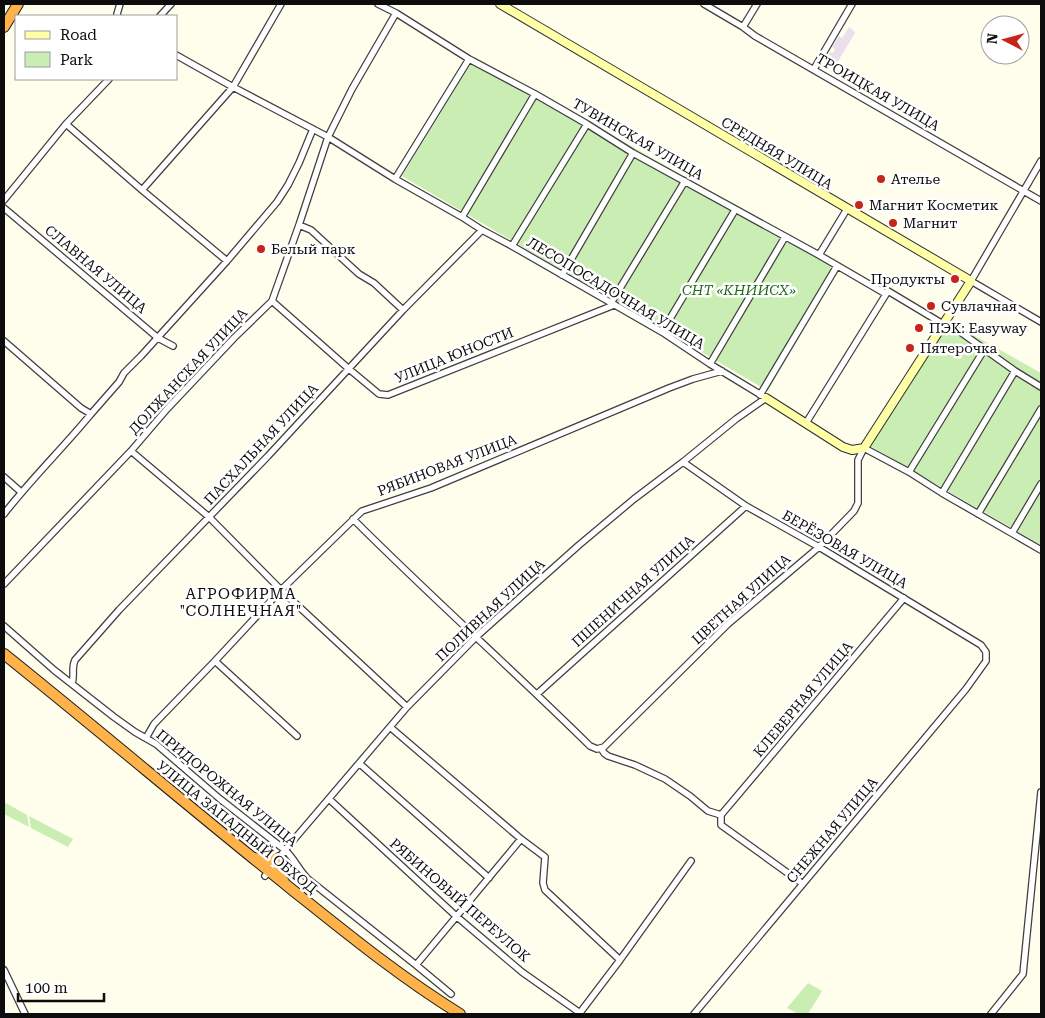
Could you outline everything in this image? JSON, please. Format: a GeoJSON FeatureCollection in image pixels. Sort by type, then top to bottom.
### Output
{"type":"FeatureCollection","features":[{"type":"Feature","properties":{"kind":"highway"},"geometry":{"type":"LineString","coordinates":[[4,17],[12,4]]}},
{"type":"Feature","properties":{"kind":"highway"},"geometry":{"type":"LineString","coordinates":[[4,27],[18,4]]}},
{"type":"Feature","properties":{"kind":"highway","name":"УЛИЦА ЗАПАДНЫЙ ОБХОД"},"geometry":{"type":"LineString","coordinates":[[4,654],[251,857],[267,873],[286,885],[394,971],[460,1014]]}},
{"type":"Feature","properties":{"kind":"highway","name":"УЛИЦА ЗАПАДНЫЙ ОБХОД"},"geometry":{"type":"LineString","coordinates":[[4,660],[391,976],[447,1014]]}},
{"type":"Feature","properties":{"kind":"highway"},"geometry":{"type":"LineString","coordinates":[[251,857],[270,861],[282,854]]}},
{"type":"Feature","properties":{"kind":"highway"},"geometry":{"type":"LineString","coordinates":[[282,854],[280,875],[286,885]]}},
{"type":"Feature","properties":{"kind":"street"},"geometry":{"type":"LineString","coordinates":[[117,15],[120,4]]}},
{"type":"Feature","properties":{"kind":"street"},"geometry":{"type":"LineString","coordinates":[[161,15],[171,4]]}},
{"type":"Feature","properties":{"kind":"street"},"geometry":{"type":"LineString","coordinates":[[142,190],[233,88],[281,4]]}},
{"type":"Feature","properties":{"kind":"street","name":"ТУВИНСКАЯ УЛИЦА"},"geometry":{"type":"LineString","coordinates":[[378,4],[469,59],[587,124],[633,153],[944,323],[1041,387]]}},
{"type":"Feature","properties":{"kind":"street","name":"СРЕДНЯЯ УЛИЦА"},"geometry":{"type":"LineString","coordinates":[[500,4],[1041,322]]}},
{"type":"Feature","properties":{"kind":"street","name":"ТРОИЦКАЯ УЛИЦА"},"geometry":{"type":"LineString","coordinates":[[704,4],[755,36],[1041,201]]}},
{"type":"Feature","properties":{"kind":"street"},"geometry":{"type":"LineString","coordinates":[[743,27],[757,4]]}},
{"type":"Feature","properties":{"kind":"street"},"geometry":{"type":"LineString","coordinates":[[814,69],[852,4]]}},
{"type":"Feature","properties":{"kind":"street","name":"ДОЛЖАНСКАЯ УЛИЦА"},"geometry":{"type":"LineString","coordinates":[[4,584],[131,451],[234,338],[272,301],[328,137],[352,89],[396,14]]}},
{"type":"Feature","properties":{"kind":"street","name":"ЛЕСОПОСАДОЧНАЯ УЛИЦА"},"geometry":{"type":"LineString","coordinates":[[178,56],[233,88],[328,137],[395,179],[462,216],[482,230],[662,332],[843,447],[852,450],[864,448],[909,472],[1041,550]]}},
{"type":"Feature","properties":{"kind":"street"},"geometry":{"type":"LineString","coordinates":[[395,179],[469,59]]}},
{"type":"Feature","properties":{"kind":"street"},"geometry":{"type":"LineString","coordinates":[[4,200],[66,124],[108,80]]}},
{"type":"Feature","properties":{"kind":"street"},"geometry":{"type":"LineString","coordinates":[[462,216],[535,94]]}},
{"type":"Feature","properties":{"kind":"street"},"geometry":{"type":"LineString","coordinates":[[66,124],[227,261]]}},
{"type":"Feature","properties":{"kind":"street"},"geometry":{"type":"LineString","coordinates":[[512,246],[587,124]]}},
{"type":"Feature","properties":{"kind":"street"},"geometry":{"type":"LineString","coordinates":[[4,514],[21,492],[64,447],[119,382],[124,373],[227,261],[281,196],[299,163],[313,129]]}},
{"type":"Feature","properties":{"kind":"street"},"geometry":{"type":"LineString","coordinates":[[562,275],[633,153]]}},
{"type":"Feature","properties":{"kind":"street"},"geometry":{"type":"LineString","coordinates":[[864,448],[970,281],[1041,161]]}},
{"type":"Feature","properties":{"kind":"street"},"geometry":{"type":"LineString","coordinates":[[613,304],[685,181]]}},
{"type":"Feature","properties":{"kind":"street","name":"СЛАВНАЯ УЛИЦА"},"geometry":{"type":"LineString","coordinates":[[4,208],[158,338],[173,346]]}},
{"type":"Feature","properties":{"kind":"street"},"geometry":{"type":"LineString","coordinates":[[819,255],[847,209]]}},
{"type":"Feature","properties":{"kind":"street"},"geometry":{"type":"LineString","coordinates":[[662,332],[736,210]]}},
{"type":"Feature","properties":{"kind":"street"},"geometry":{"type":"LineString","coordinates":[[299,225],[311,230],[359,274],[374,283],[403,310]]}},
{"type":"Feature","properties":{"kind":"street","name":"ПАСХАЛЬНАЯ УЛИЦА"},"geometry":{"type":"LineString","coordinates":[[72,683],[75,660],[119,610],[209,518],[403,310],[482,230]]}},
{"type":"Feature","properties":{"kind":"street"},"geometry":{"type":"LineString","coordinates":[[710,364],[785,237]]}},
{"type":"Feature","properties":{"kind":"street"},"geometry":{"type":"LineString","coordinates":[[763,396],[837,266]]}},
{"type":"Feature","properties":{"kind":"street"},"geometry":{"type":"LineString","coordinates":[[806,423],[887,293]]}},
{"type":"Feature","properties":{"kind":"street","name":"УЛИЦА ЮНОСТИ"},"geometry":{"type":"LineString","coordinates":[[272,301],[379,394],[388,395],[613,304]]}},
{"type":"Feature","properties":{"kind":"street"},"geometry":{"type":"LineString","coordinates":[[4,341],[81,408],[91,414]]}},
{"type":"Feature","properties":{"kind":"street"},"geometry":{"type":"LineString","coordinates":[[909,472],[984,350]]}},
{"type":"Feature","properties":{"kind":"street","name":"РЯБИНОВАЯ УЛИЦА"},"geometry":{"type":"LineString","coordinates":[[146,738],[154,724],[281,590],[362,511],[431,488],[677,385],[722,371]]}},
{"type":"Feature","properties":{"kind":"street"},"geometry":{"type":"LineString","coordinates":[[942,493],[1015,371]]}},
{"type":"Feature","properties":{"kind":"street","name":"ПОЛИВНАЯ УЛИЦА"},"geometry":{"type":"LineString","coordinates":[[267,873],[407,707],[476,637],[634,499],[683,462],[763,396]]}},
{"type":"Feature","properties":{"kind":"street"},"geometry":{"type":"LineString","coordinates":[[978,514],[1041,409]]}},
{"type":"Feature","properties":{"kind":"street","name":"ЦВЕТНАЯ УЛИЦА"},"geometry":{"type":"LineString","coordinates":[[599,749],[728,624],[819,547],[854,511],[858,503],[858,460],[864,448]]}},
{"type":"Feature","properties":{"kind":"street"},"geometry":{"type":"LineString","coordinates":[[131,451],[209,518],[281,590],[407,707]]}},
{"type":"Feature","properties":{"kind":"street","name":"БЕРЁЗОВАЯ УЛИЦА"},"geometry":{"type":"LineString","coordinates":[[683,462],[746,506],[819,547],[982,645],[986,652],[986,661]]}},
{"type":"Feature","properties":{"kind":"street"},"geometry":{"type":"LineString","coordinates":[[4,477],[21,492]]}},
{"type":"Feature","properties":{"kind":"street"},"geometry":{"type":"LineString","coordinates":[[1012,533],[1041,484]]}},
{"type":"Feature","properties":{"kind":"street","name":"ПШЕНИЧНАЯ УЛИЦА"},"geometry":{"type":"LineString","coordinates":[[538,694],[746,506]]}},
{"type":"Feature","properties":{"kind":"street"},"geometry":{"type":"LineString","coordinates":[[353,519],[392,558],[538,694],[590,746],[599,749],[608,756],[635,765],[665,779],[708,811],[721,815],[722,825],[803,884]]}},
{"type":"Feature","properties":{"kind":"street","name":"КЛЕВЕРНАЯ УЛИЦА"},"geometry":{"type":"LineString","coordinates":[[721,815],[904,598]]}},
{"type":"Feature","properties":{"kind":"street","name":"ПРИДОРОЖНАЯ УЛИЦА"},"geometry":{"type":"LineString","coordinates":[[4,626],[54,670],[134,732],[156,744],[282,854],[292,857],[302,874],[309,880],[451,994]]}},
{"type":"Feature","properties":{"kind":"street"},"geometry":{"type":"LineString","coordinates":[[216,660],[297,736]]}},
{"type":"Feature","properties":{"kind":"street","name":"СНЕЖНАЯ УЛИЦА"},"geometry":{"type":"LineString","coordinates":[[694,1014],[966,689],[986,661]]}},
{"type":"Feature","properties":{"kind":"street"},"geometry":{"type":"LineString","coordinates":[[390,727],[521,839],[545,856],[543,884],[545,890],[620,960]]}},
{"type":"Feature","properties":{"kind":"street"},"geometry":{"type":"LineString","coordinates":[[360,764],[489,878]]}},
{"type":"Feature","properties":{"kind":"street"},"geometry":{"type":"LineString","coordinates":[[992,1014],[1023,974],[1041,792]]}},
{"type":"Feature","properties":{"kind":"street","name":"РЯБИНОВЫЙ ПЕРЕУЛОК"},"geometry":{"type":"LineString","coordinates":[[329,799],[456,916],[522,972],[579,1013]]}},
{"type":"Feature","properties":{"kind":"street"},"geometry":{"type":"LineString","coordinates":[[416,964],[521,839]]}},
{"type":"Feature","properties":{"kind":"street"},"geometry":{"type":"LineString","coordinates":[[579,1013],[620,960],[691,861]]}},
{"type":"Feature","properties":{"kind":"street"},"geometry":{"type":"LineString","coordinates":[[4,970],[26,1014]]}},
{"type":"Feature","properties":{"kind":"shaded area"},"geometry":{"type":"Polygon","coordinates":[[[849,27],[855,33],[834,68],[824,62],[830,52],[833,53],[835,49],[832,47],[839,36],[842,38],[849,27]]]}},
{"type":"Feature","properties":{"kind":"green space","name":"СНТ «КНИИСХ»"},"geometry":{"type":"Polygon","coordinates":[[[475,57],[841,266],[768,391],[402,176],[475,57]]]}},
{"type":"Feature","properties":{"kind":"green space"},"geometry":{"type":"Polygon","coordinates":[[[943,318],[1041,373],[1041,545],[865,443],[943,318]]]}},
{"type":"Feature","properties":{"kind":"green space"},"geometry":{"type":"Polygon","coordinates":[[[4,802],[27,815],[29,827],[4,814],[4,802]]]}},
{"type":"Feature","properties":{"kind":"green space"},"geometry":{"type":"Polygon","coordinates":[[[29,816],[73,839],[68,847],[31,828],[29,816]]]}},
{"type":"Feature","properties":{"kind":"green space"},"geometry":{"type":"Polygon","coordinates":[[[808,983],[822,991],[808,1014],[798,1014],[787,1008],[808,983]]]}},
{"type":"Feature","properties":{"kind":"place","name":"Ателье"},"geometry":{"type":"Point","coordinates":[881,179]}},
{"type":"Feature","properties":{"kind":"place","name":"Магнит Косметик"},"geometry":{"type":"Point","coordinates":[859,205]}},
{"type":"Feature","properties":{"kind":"place","name":"Магнит"},"geometry":{"type":"Point","coordinates":[893,223]}},
{"type":"Feature","properties":{"kind":"place","name":"Белый парк"},"geometry":{"type":"Point","coordinates":[261,249]}},
{"type":"Feature","properties":{"kind":"place","name":"Продукты"},"geometry":{"type":"Point","coordinates":[955,279]}},
{"type":"Feature","properties":{"kind":"place","name":"Сувлачная"},"geometry":{"type":"Point","coordinates":[931,306]}},
{"type":"Feature","properties":{"kind":"place","name":"ПЭК: Easyway"},"geometry":{"type":"Point","coordinates":[919,328]}},
{"type":"Feature","properties":{"kind":"place","name":"Пятерочка"},"geometry":{"type":"Point","coordinates":[910,348]}},
{"type":"Feature","properties":{"kind":"district","name":"АГРОФИРМА \"СОЛНЕЧНАЯ\""},"geometry":{"type":"Point","coordinates":[241,602]}}]}
